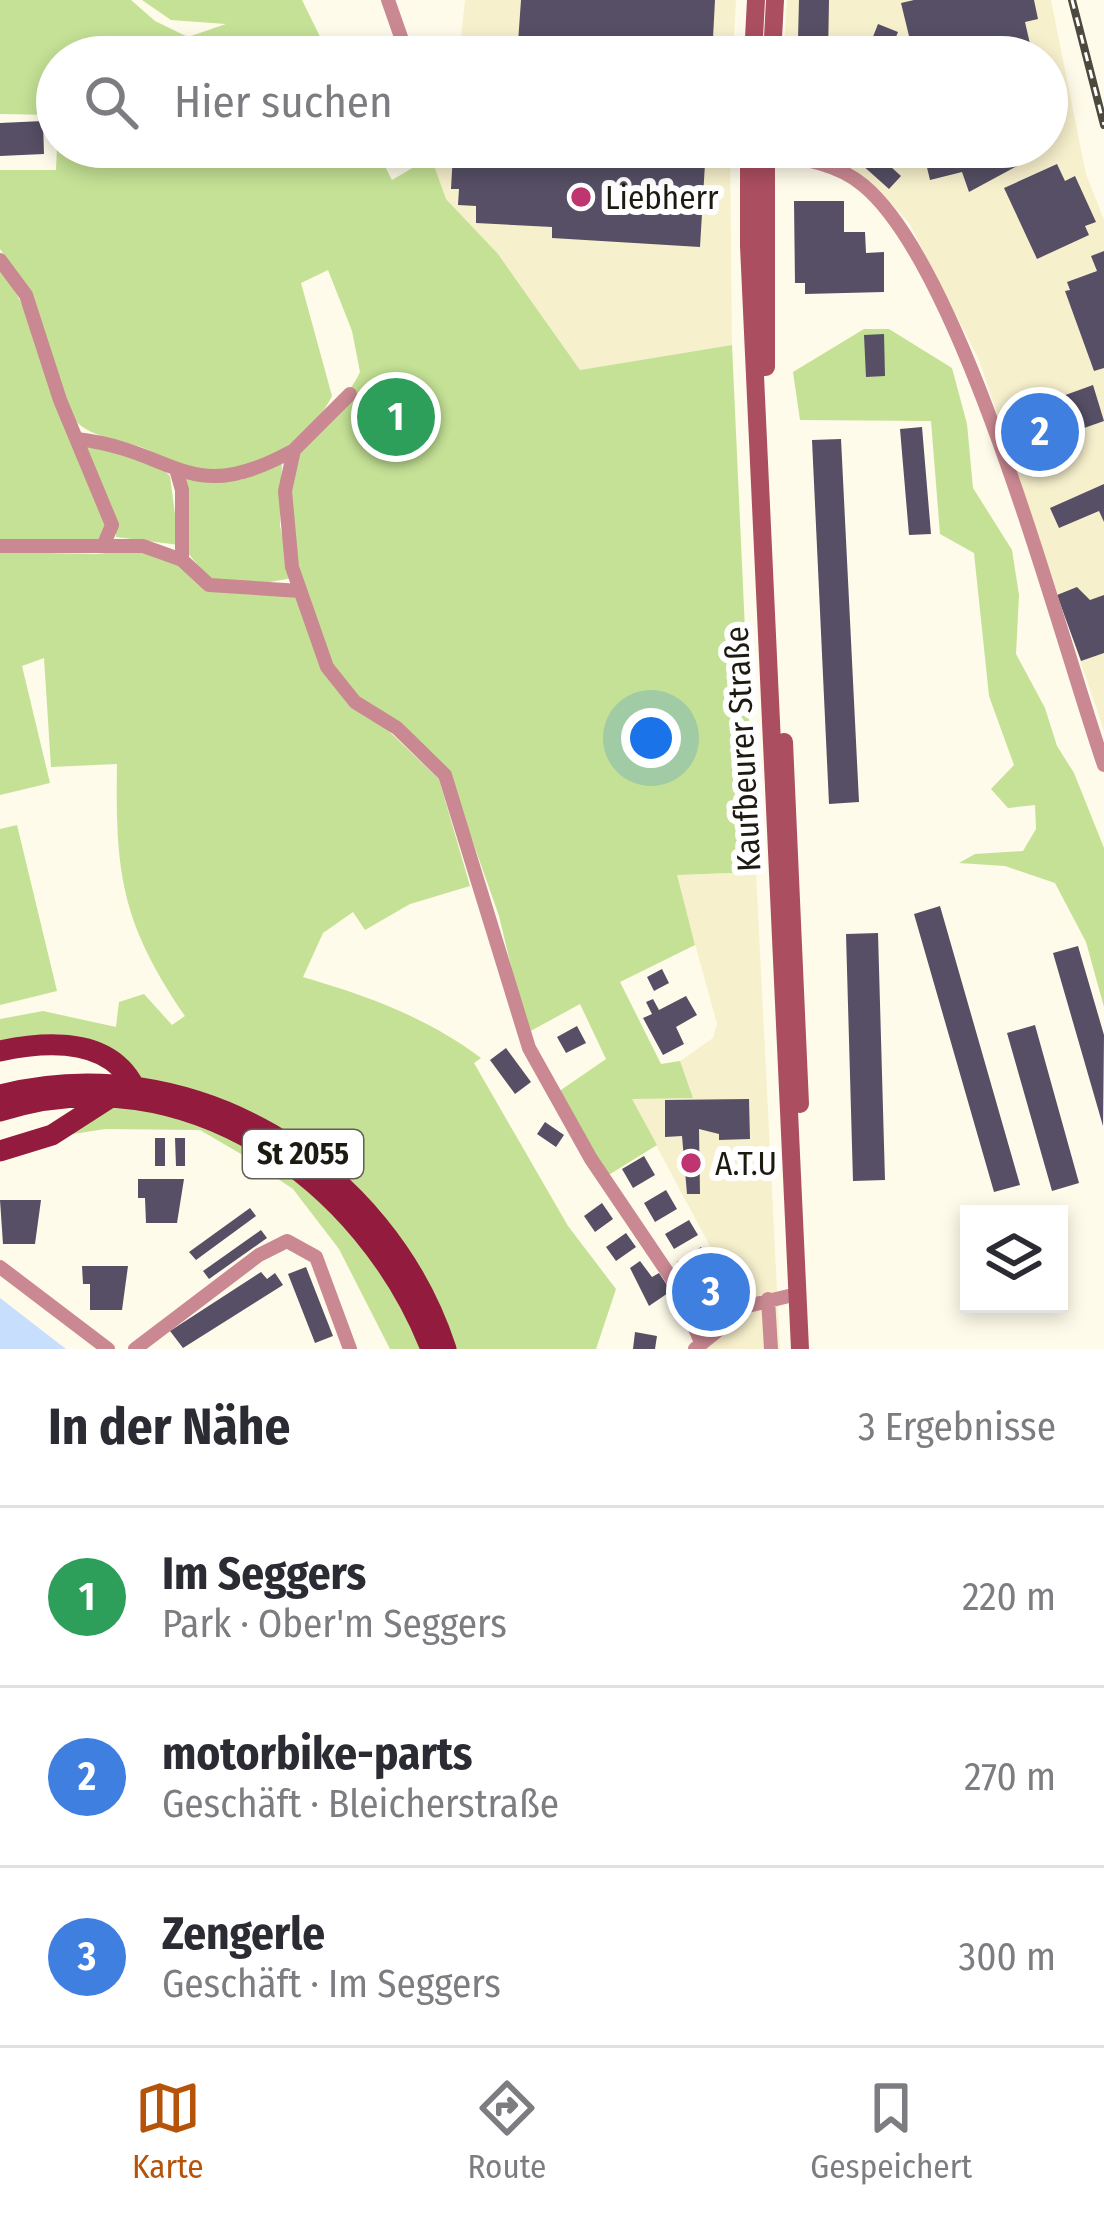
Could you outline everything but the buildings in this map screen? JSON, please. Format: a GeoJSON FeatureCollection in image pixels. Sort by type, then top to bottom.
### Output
{"type":"FeatureCollection","features":[{"type":"Feature","properties":{"kind":"main road"},"geometry":{"type":"LineString","coordinates":[[755,36],[757,0]]}},
{"type":"Feature","properties":{"kind":"main road"},"geometry":{"type":"LineString","coordinates":[[773,36],[775,0]]}},
{"type":"Feature","properties":{"kind":"main road","name":"Kaufbeurer Straße"},"geometry":{"type":"LineString","coordinates":[[758,168],[800,1349]]}},
{"type":"Feature","properties":{"kind":"main road","name":"Kaufbeurer Straße"},"geometry":{"type":"LineString","coordinates":[[758,168],[811,1349]]}},
{"type":"Feature","properties":{"kind":"main road"},"geometry":{"type":"LineString","coordinates":[[0,1051],[67,1045],[109,1056],[134,1086]]}},
{"type":"Feature","properties":{"kind":"main road"},"geometry":{"type":"LineString","coordinates":[[67,1045],[80,1063],[72,1084]]}},
{"type":"Feature","properties":{"kind":"main road","name":"St 2055"},"geometry":{"type":"LineString","coordinates":[[0,1095],[72,1084],[134,1086],[212,1105],[260,1127],[295,1147],[355,1195],[401,1250],[446,1349]]}},
{"type":"Feature","properties":{"kind":"main road"},"geometry":{"type":"LineString","coordinates":[[0,1151],[52,1135],[108,1099]]}},
{"type":"Feature","properties":{"kind":"main road","name":"St 2055"},"geometry":{"type":"LineString","coordinates":[[0,1112],[48,1101],[108,1099],[151,1103],[213,1123],[307,1175],[348,1210],[388,1263],[431,1349]]}},
{"type":"Feature","properties":{"kind":"main road"},"geometry":{"type":"LineString","coordinates":[[48,1101],[57,1118],[52,1135]]}},
{"type":"Feature","properties":{"kind":"street"},"geometry":{"type":"LineString","coordinates":[[388,0],[401,36]]}},
{"type":"Feature","properties":{"kind":"street"},"geometry":{"type":"LineString","coordinates":[[830,168],[861,183],[896,220],[955,330],[1104,765]]}},
{"type":"Feature","properties":{"kind":"street"},"geometry":{"type":"LineString","coordinates":[[0,260],[26,295],[76,439],[112,525],[103,546]]}},
{"type":"Feature","properties":{"kind":"street"},"geometry":{"type":"LineString","coordinates":[[76,439],[126,447],[196,478],[240,476],[294,451],[350,394]]}},
{"type":"Feature","properties":{"kind":"street"},"geometry":{"type":"LineString","coordinates":[[294,451],[284,526],[299,591],[327,667],[342,690],[431,756],[445,775],[529,1048],[591,1159],[676,1285],[698,1345],[748,1306],[796,1294]]}},
{"type":"Feature","properties":{"kind":"street"},"geometry":{"type":"LineString","coordinates":[[176,469],[182,490],[182,560]]}},
{"type":"Feature","properties":{"kind":"street"},"geometry":{"type":"LineString","coordinates":[[0,546],[164,549],[208,584],[299,591]]}},
{"type":"Feature","properties":{"kind":"street"},"geometry":{"type":"LineString","coordinates":[[135,1349],[259,1255],[287,1241],[298,1242],[316,1257],[350,1349]]}},
{"type":"Feature","properties":{"kind":"street"},"geometry":{"type":"LineString","coordinates":[[0,1267],[108,1349]]}},
{"type":"Feature","properties":{"kind":"street"},"geometry":{"type":"LineString","coordinates":[[768,1299],[771,1349]]}},
{"type":"Feature","properties":{"kind":"shaded area"},"geometry":{"type":"Polygon","coordinates":[[[465,0],[736,0],[734,36],[461,36],[465,0]]]}},
{"type":"Feature","properties":{"kind":"shaded area"},"geometry":{"type":"Polygon","coordinates":[[[787,0],[1051,0],[1058,36],[784,36],[787,0]]]}},
{"type":"Feature","properties":{"kind":"shaded area"},"geometry":{"type":"Polygon","coordinates":[[[1068,85],[1086,174],[1104,220],[1104,731],[979,360],[909,223],[874,185],[850,168],[1068,168],[1068,85]]]}},
{"type":"Feature","properties":{"kind":"shaded area"},"geometry":{"type":"Polygon","coordinates":[[[435,168],[730,168],[732,345],[580,370],[498,254],[446,199],[435,168]]]}},
{"type":"Feature","properties":{"kind":"shaded area"},"geometry":{"type":"Polygon","coordinates":[[[756,872],[780,1349],[703,1349],[712,1337],[685,1286],[720,1265],[631,1098],[693,1098],[680,1061],[713,1038],[717,1024],[676,875],[756,872]]]}},
{"type":"Feature","properties":{"kind":"green space"},"geometry":{"type":"Polygon","coordinates":[[[0,0],[131,0],[155,21],[186,36],[36,36],[36,115],[0,114],[0,0]]]}},
{"type":"Feature","properties":{"kind":"green space"},"geometry":{"type":"Polygon","coordinates":[[[142,0],[302,0],[320,36],[191,36],[226,24],[171,20],[142,0]]]}},
{"type":"Feature","properties":{"kind":"green space"},"geometry":{"type":"Polygon","coordinates":[[[386,168],[392,180],[412,168],[435,168],[446,199],[498,254],[580,370],[732,345],[756,872],[677,875],[695,945],[620,982],[661,1064],[680,1061],[693,1098],[632,1099],[657,1145],[607,1176],[558,1092],[606,1059],[580,1004],[527,1033],[499,916],[449,774],[415,739],[356,698],[328,654],[304,590],[290,524],[292,471],[305,444],[360,372],[352,331],[328,270],[301,283],[332,396],[322,412],[294,441],[259,462],[220,473],[186,470],[141,447],[96,434],[73,419],[31,294],[0,249],[0,170],[386,168]]]}},
{"type":"Feature","properties":{"kind":"green space"},"geometry":{"type":"Polygon","coordinates":[[[0,267],[33,327],[106,522],[97,542],[0,542],[0,267]]]}},
{"type":"Feature","properties":{"kind":"green space"},"geometry":{"type":"Polygon","coordinates":[[[864,329],[889,329],[952,368],[967,424],[973,488],[1012,550],[1019,595],[1016,654],[1045,708],[1057,746],[1074,773],[1104,848],[1104,1007],[1086,942],[1055,883],[1005,866],[959,863],[975,854],[1023,851],[1036,829],[1035,805],[1008,808],[991,789],[1014,765],[989,696],[974,553],[940,534],[931,421],[800,420],[793,372],[864,329]]]}},
{"type":"Feature","properties":{"kind":"green space"},"geometry":{"type":"Polygon","coordinates":[[[93,444],[158,465],[170,476],[179,545],[116,537],[116,524],[86,448],[93,444]]]}},
{"type":"Feature","properties":{"kind":"green space"},"geometry":{"type":"Polygon","coordinates":[[[282,461],[280,526],[292,578],[254,585],[210,580],[187,552],[186,479],[241,480],[282,461]]]}},
{"type":"Feature","properties":{"kind":"green space"},"geometry":{"type":"Polygon","coordinates":[[[143,549],[181,565],[206,589],[296,595],[323,668],[439,779],[470,886],[410,904],[365,930],[353,912],[323,933],[303,977],[396,1009],[481,1058],[474,1063],[568,1226],[616,1289],[596,1349],[390,1349],[339,1249],[293,1189],[200,1130],[105,1129],[67,1135],[108,1099],[114,1049],[59,1034],[0,1042],[0,1019],[43,1011],[116,1027],[119,1002],[144,994],[172,1025],[185,1016],[148,953],[127,897],[118,837],[117,764],[51,767],[44,658],[22,666],[50,783],[0,795],[0,552],[97,554],[143,549]]]}},
{"type":"Feature","properties":{"kind":"green space"},"geometry":{"type":"Polygon","coordinates":[[[17,825],[57,991],[0,1005],[0,829],[17,825]]]}},
{"type":"Feature","properties":{"kind":"water"},"geometry":{"type":"Polygon","coordinates":[[[0,1298],[66,1349],[0,1349],[0,1298]]]}},
{"type":"Feature","properties":{"kind":"railway"},"geometry":{"type":"LineString","coordinates":[[1072,0],[1104,125]]}},
{"type":"Feature","properties":{"kind":"place","name":"Liebherr"},"geometry":{"type":"Point","coordinates":[581,197]}},
{"type":"Feature","properties":{"kind":"place","name":"Im Seggers"},"geometry":{"type":"Point","coordinates":[396,417]}},
{"type":"Feature","properties":{"kind":"place","name":"motorbike-parts"},"geometry":{"type":"Point","coordinates":[1040,432]}},
{"type":"Feature","properties":{"kind":"place","name":"A.T.U"},"geometry":{"type":"Point","coordinates":[691,1163]}},
{"type":"Feature","properties":{"kind":"place","name":"Zengerle"},"geometry":{"type":"Point","coordinates":[711,1292]}}]}
